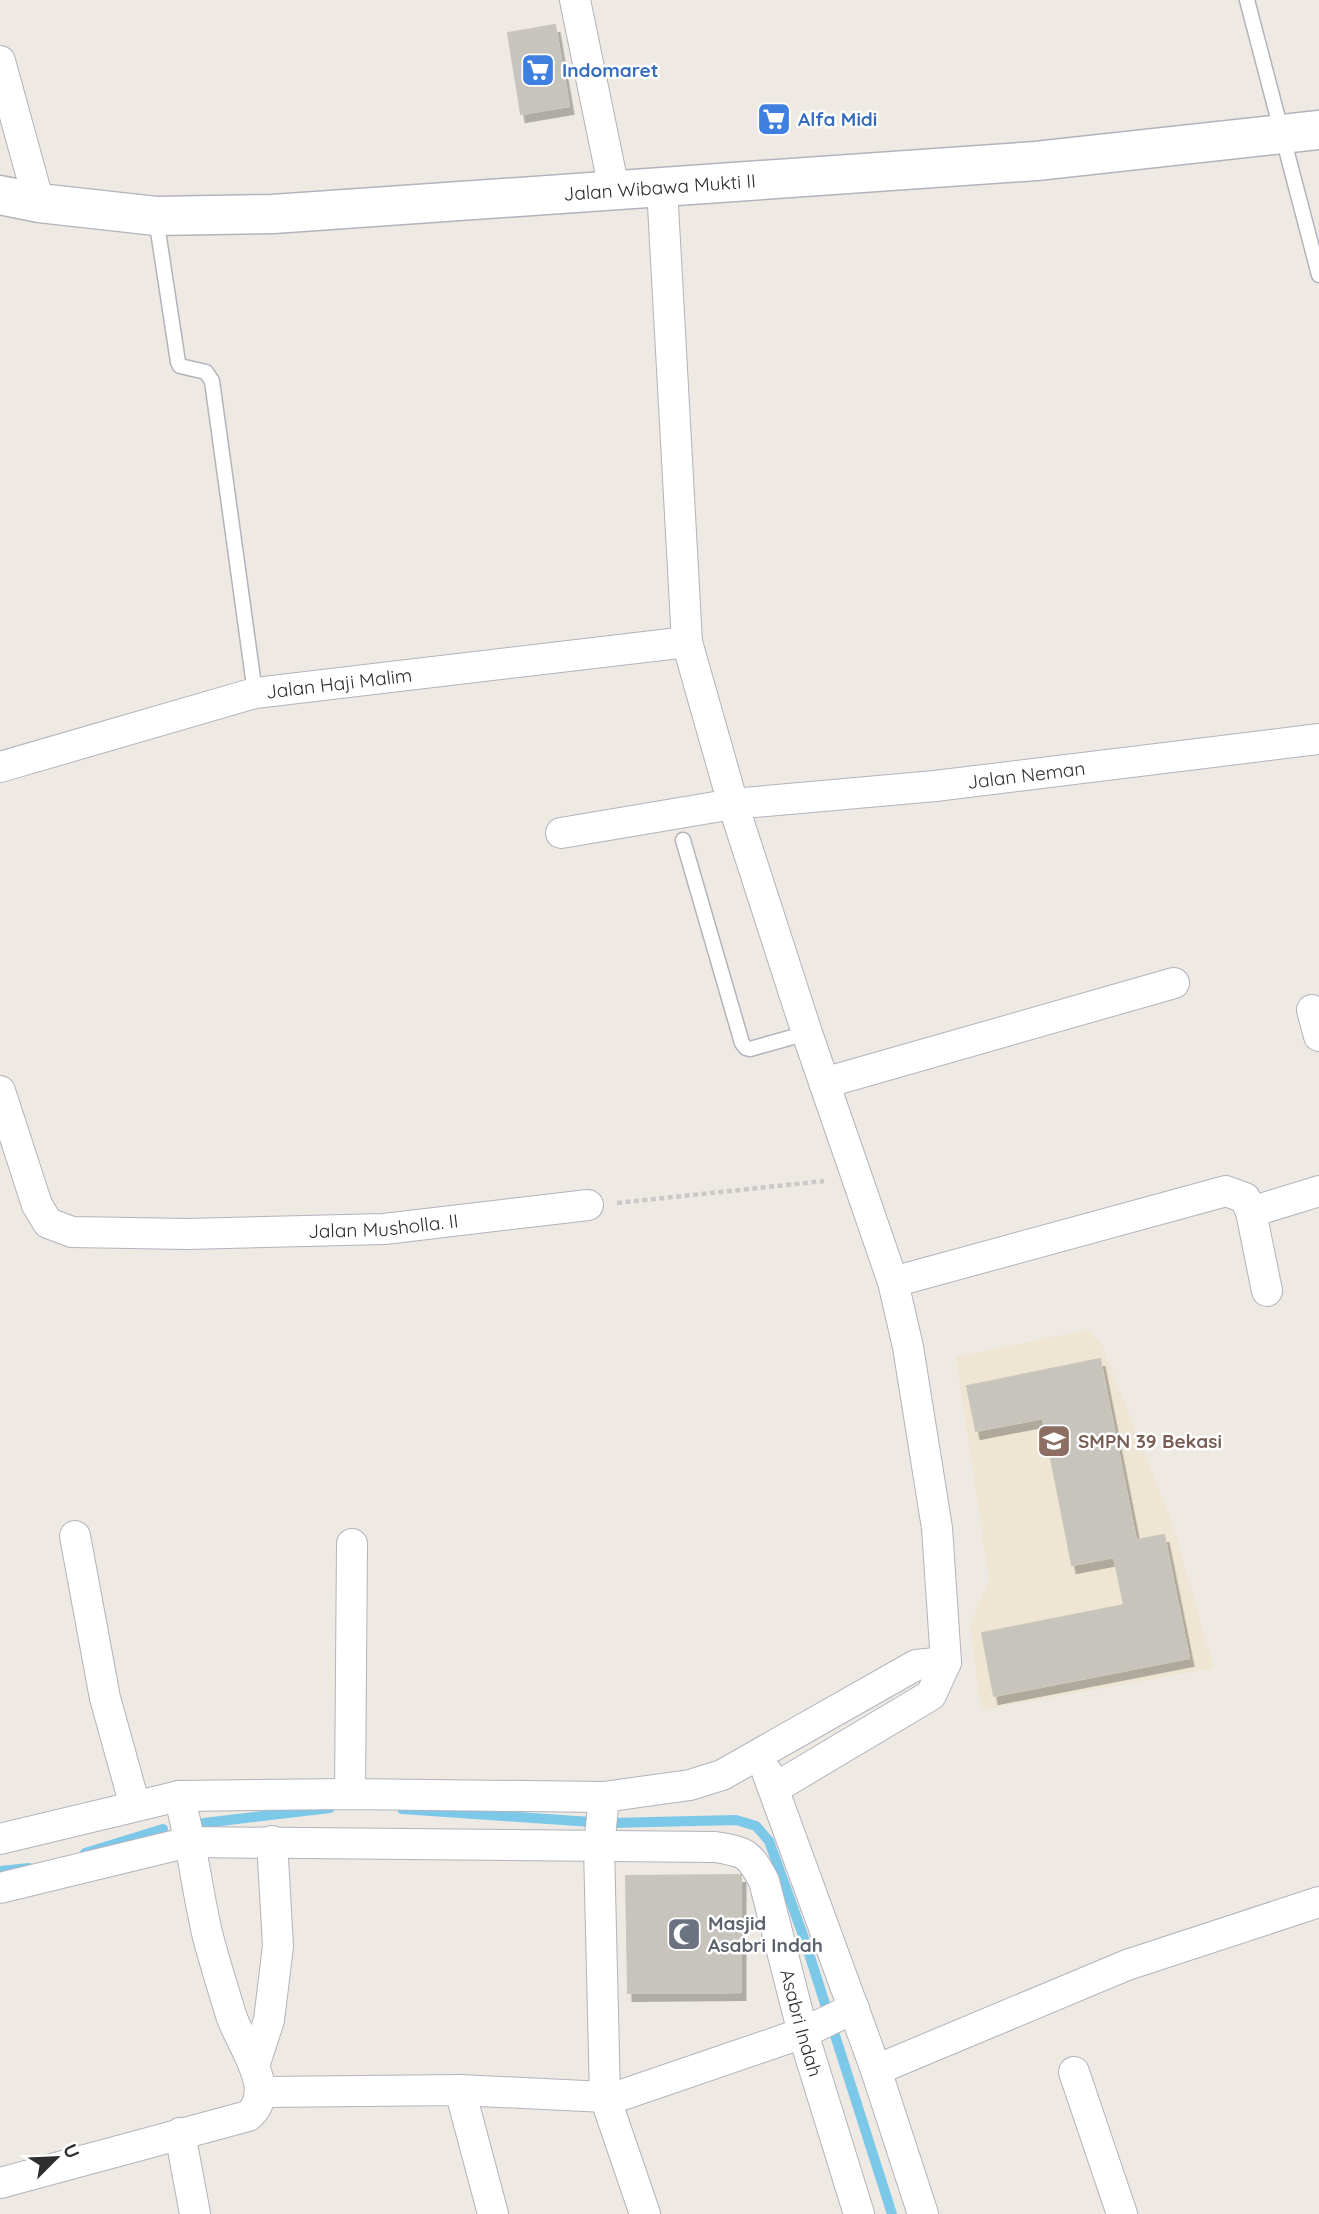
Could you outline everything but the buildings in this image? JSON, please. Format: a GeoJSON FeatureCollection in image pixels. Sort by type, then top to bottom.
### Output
{"type":"FeatureCollection","features":[{"type":"Feature","properties":{"kind":"main road","name":"Jalan Wibawa Mukti II"},"geometry":{"type":"LineString","coordinates":[[0,195],[40,203],[156,216],[273,214],[1036,161],[1319,130]]}},
{"type":"Feature","properties":{"kind":"street"},"geometry":{"type":"LineString","coordinates":[[575,0],[614,189]]}},
{"type":"Feature","properties":{"kind":"street"},"geometry":{"type":"LineString","coordinates":[[0,61],[40,203]]}},
{"type":"Feature","properties":{"kind":"street"},"geometry":{"type":"LineString","coordinates":[[662,187],[687,642],[733,804],[807,1033],[893,1282],[908,1347],[937,1528],[946,1662],[931,1695],[775,1788]]}},
{"type":"Feature","properties":{"kind":"street","name":"Jalan Haji Malim"},"geometry":{"type":"LineString","coordinates":[[0,767],[255,693],[687,642]]}},
{"type":"Feature","properties":{"kind":"street","name":"Jalan Neman"},"geometry":{"type":"LineString","coordinates":[[561,833],[733,804],[934,786],[1319,738]]}},
{"type":"Feature","properties":{"kind":"street"},"geometry":{"type":"LineString","coordinates":[[824,1083],[1174,982]]}},
{"type":"Feature","properties":{"kind":"street","name":"Jalan Musholla. II"},"geometry":{"type":"LineString","coordinates":[[0,1091],[37,1205],[48,1223],[72,1233],[187,1234],[384,1228],[588,1205]]}},
{"type":"Feature","properties":{"kind":"street"},"geometry":{"type":"LineString","coordinates":[[893,1282],[1226,1191],[1245,1198],[1251,1212],[1268,1291]]}},
{"type":"Feature","properties":{"kind":"street"},"geometry":{"type":"LineString","coordinates":[[1251,1212],[1319,1191]]}},
{"type":"Feature","properties":{"kind":"street"},"geometry":{"type":"LineString","coordinates":[[75,1536],[105,1698],[135,1806]]}},
{"type":"Feature","properties":{"kind":"street"},"geometry":{"type":"LineString","coordinates":[[350,1794],[352,1544]]}},
{"type":"Feature","properties":{"kind":"street"},"geometry":{"type":"LineString","coordinates":[[0,1839],[179,1796],[350,1794],[604,1797],[690,1785],[722,1775],[916,1665],[946,1662]]}},
{"type":"Feature","properties":{"kind":"street"},"geometry":{"type":"LineString","coordinates":[[759,1754],[775,1788],[849,2011],[877,2070],[923,2214]]}},
{"type":"Feature","properties":{"kind":"street"},"geometry":{"type":"LineString","coordinates":[[179,1796],[208,1938],[232,2017],[258,2079]]}},
{"type":"Feature","properties":{"kind":"street"},"geometry":{"type":"LineString","coordinates":[[604,1797],[600,1847],[605,2096],[645,2214]]}},
{"type":"Feature","properties":{"kind":"street"},"geometry":{"type":"LineString","coordinates":[[0,2183],[248,2116],[257,2109],[258,2079],[269,2020],[278,1946],[272,1841]]}},
{"type":"Feature","properties":{"kind":"street"},"geometry":{"type":"LineString","coordinates":[[0,1888],[189,1842],[600,1847]]}},
{"type":"Feature","properties":{"kind":"street","name":"Asabri Indah"},"geometry":{"type":"LineString","coordinates":[[600,1847],[715,1847],[740,1851],[753,1860],[764,1881],[810,2030],[859,2214]]}},
{"type":"Feature","properties":{"kind":"street"},"geometry":{"type":"LineString","coordinates":[[877,2070],[1127,1965],[1319,1902]]}},
{"type":"Feature","properties":{"kind":"street"},"geometry":{"type":"LineString","coordinates":[[258,2079],[460,2090],[622,2095],[810,2030],[849,2011]]}},
{"type":"Feature","properties":{"kind":"street"},"geometry":{"type":"LineString","coordinates":[[1074,2072],[1122,2214]]}},
{"type":"Feature","properties":{"kind":"street"},"geometry":{"type":"LineString","coordinates":[[460,2090],[493,2214]]}},
{"type":"Feature","properties":{"kind":"street"},"geometry":{"type":"LineString","coordinates":[[180,2133],[195,2214]]}},
{"type":"Feature","properties":{"kind":"lane"},"geometry":{"type":"LineString","coordinates":[[1247,0],[1319,275]]}},
{"type":"Feature","properties":{"kind":"lane"},"geometry":{"type":"LineString","coordinates":[[156,216],[178,362],[180,366],[206,372],[212,381],[255,693]]}},
{"type":"Feature","properties":{"kind":"lane"},"geometry":{"type":"LineString","coordinates":[[683,840],[742,1043],[750,1049],[807,1033]]}},
{"type":"Feature","properties":{"kind":"path"},"geometry":{"type":"LineString","coordinates":[[588,1205],[858,1178]]}},
{"type":"Feature","properties":{"kind":"shaded area","name":"SMPN 39 Bekasi"},"geometry":{"type":"Polygon","coordinates":[[[1086,1330],[1102,1345],[1173,1525],[1214,1668],[981,1710],[970,1625],[989,1580],[956,1357],[1086,1330]]]}},
{"type":"Feature","properties":{"kind":"waterway"},"geometry":{"type":"LineString","coordinates":[[204,1823],[330,1808]]}},
{"type":"Feature","properties":{"kind":"waterway"},"geometry":{"type":"LineString","coordinates":[[402,1809],[591,1822]]}},
{"type":"Feature","properties":{"kind":"waterway"},"geometry":{"type":"LineString","coordinates":[[611,1823],[736,1820],[756,1826],[769,1841],[804,1938],[892,2214]]}},
{"type":"Feature","properties":{"kind":"waterway"},"geometry":{"type":"LineString","coordinates":[[85,1853],[163,1829]]}},
{"type":"Feature","properties":{"kind":"waterway"},"geometry":{"type":"LineString","coordinates":[[0,1871],[29,1868]]}},
{"type":"Feature","properties":{"kind":"place","name":"Indomaret"},"geometry":{"type":"Point","coordinates":[538,70]}},
{"type":"Feature","properties":{"kind":"place","name":"Alfa Midi"},"geometry":{"type":"Point","coordinates":[774,119]}},
{"type":"Feature","properties":{"kind":"place","name":"SMPN 39 Bekasi"},"geometry":{"type":"Point","coordinates":[1054,1441]}},
{"type":"Feature","properties":{"kind":"place","name":"Masjid Asabri Indah"},"geometry":{"type":"Point","coordinates":[684,1934]}}]}
